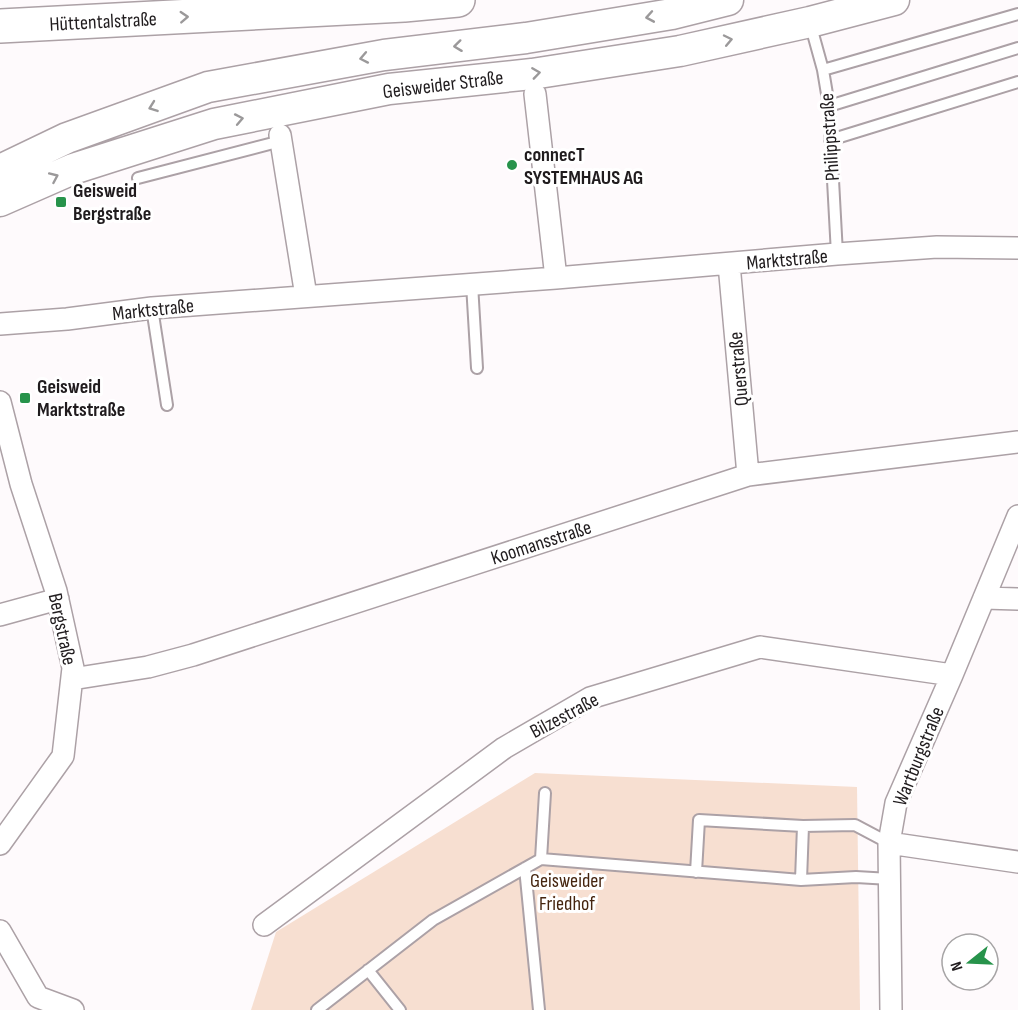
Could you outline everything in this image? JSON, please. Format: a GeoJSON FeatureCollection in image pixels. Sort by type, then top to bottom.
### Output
{"type":"FeatureCollection","features":[{"type":"Feature","properties":{"kind":"highway","name":"Hüttentalstraße"},"geometry":{"type":"LineString","coordinates":[[0,26],[404,5],[458,0]]}},
{"type":"Feature","properties":{"kind":"main road","name":"Geisweider Straße"},"geometry":{"type":"LineString","coordinates":[[0,170],[67,138],[208,87],[384,55],[560,33],[672,14],[728,0]]}},
{"type":"Feature","properties":{"kind":"main road","name":"Geisweider Straße"},"geometry":{"type":"LineString","coordinates":[[0,201],[73,169],[214,123],[389,89],[532,74],[680,51],[810,22],[894,0]]}},
{"type":"Feature","properties":{"kind":"street"},"geometry":{"type":"LineString","coordinates":[[535,94],[556,278]]}},
{"type":"Feature","properties":{"kind":"street"},"geometry":{"type":"LineString","coordinates":[[280,138],[306,296]]}},
{"type":"Feature","properties":{"kind":"street","name":"Marktstraße"},"geometry":{"type":"LineString","coordinates":[[0,324],[67,319],[152,308],[556,278],[837,254],[937,247],[1018,248]]}},
{"type":"Feature","properties":{"kind":"street","name":"Querstraße"},"geometry":{"type":"LineString","coordinates":[[729,264],[748,475]]}},
{"type":"Feature","properties":{"kind":"street","name":"Bergstraße"},"geometry":{"type":"LineString","coordinates":[[0,402],[21,484],[58,599],[74,668],[63,756],[0,844]]}},
{"type":"Feature","properties":{"kind":"street","name":"Koomansstraße"},"geometry":{"type":"LineString","coordinates":[[72,679],[148,667],[193,655],[748,475],[1018,442]]}},
{"type":"Feature","properties":{"kind":"street","name":"Wartburgstraße"},"geometry":{"type":"LineString","coordinates":[[891,1010],[889,843],[896,803],[1018,516]]}},
{"type":"Feature","properties":{"kind":"street"},"geometry":{"type":"LineString","coordinates":[[984,598],[1018,599]]}},
{"type":"Feature","properties":{"kind":"street"},"geometry":{"type":"LineString","coordinates":[[0,615],[58,599]]}},
{"type":"Feature","properties":{"kind":"street","name":"Bilzestraße"},"geometry":{"type":"LineString","coordinates":[[264,925],[504,748],[590,698],[760,647],[952,675]]}},
{"type":"Feature","properties":{"kind":"street"},"geometry":{"type":"LineString","coordinates":[[889,843],[1018,862]]}},
{"type":"Feature","properties":{"kind":"street"},"geometry":{"type":"LineString","coordinates":[[0,931],[38,997],[73,1010]]}},
{"type":"Feature","properties":{"kind":"lane"},"geometry":{"type":"LineString","coordinates":[[823,70],[1018,14]]}},
{"type":"Feature","properties":{"kind":"lane","name":"Philippstraße"},"geometry":{"type":"LineString","coordinates":[[810,22],[823,70],[829,106],[837,254]]}},
{"type":"Feature","properties":{"kind":"lane"},"geometry":{"type":"LineString","coordinates":[[829,106],[1018,48]]}},
{"type":"Feature","properties":{"kind":"lane"},"geometry":{"type":"LineString","coordinates":[[830,140],[1018,82]]}},
{"type":"Feature","properties":{"kind":"lane"},"geometry":{"type":"LineString","coordinates":[[138,178],[280,138]]}},
{"type":"Feature","properties":{"kind":"lane"},"geometry":{"type":"LineString","coordinates":[[472,284],[477,368]]}},
{"type":"Feature","properties":{"kind":"lane"},"geometry":{"type":"LineString","coordinates":[[152,308],[167,405]]}},
{"type":"Feature","properties":{"kind":"lane"},"geometry":{"type":"LineString","coordinates":[[541,859],[545,792]]}},
{"type":"Feature","properties":{"kind":"lane"},"geometry":{"type":"LineString","coordinates":[[696,872],[699,820],[855,825],[889,843]]}},
{"type":"Feature","properties":{"kind":"lane"},"geometry":{"type":"LineString","coordinates":[[801,880],[803,825]]}},
{"type":"Feature","properties":{"kind":"lane"},"geometry":{"type":"LineString","coordinates":[[317,1010],[434,920],[541,859],[801,880],[856,877],[890,879]]}},
{"type":"Feature","properties":{"kind":"lane"},"geometry":{"type":"LineString","coordinates":[[525,868],[539,1010]]}},
{"type":"Feature","properties":{"kind":"lane"},"geometry":{"type":"LineString","coordinates":[[368,970],[400,1010]]}},
{"type":"Feature","properties":{"kind":"green space","name":"Geisweider Friedhof"},"geometry":{"type":"Polygon","coordinates":[[[535,773],[857,787],[860,1010],[251,1010],[276,932],[535,773]]]}},
{"type":"Feature","properties":{"kind":"place","name":"connecT SYSTEMHAUS AG"},"geometry":{"type":"Point","coordinates":[512,165]}},
{"type":"Feature","properties":{"kind":"place","name":"Geisweid Bergstraße"},"geometry":{"type":"Point","coordinates":[61,202]}},
{"type":"Feature","properties":{"kind":"place","name":"Geisweid Marktstraße"},"geometry":{"type":"Point","coordinates":[25,398]}}]}
